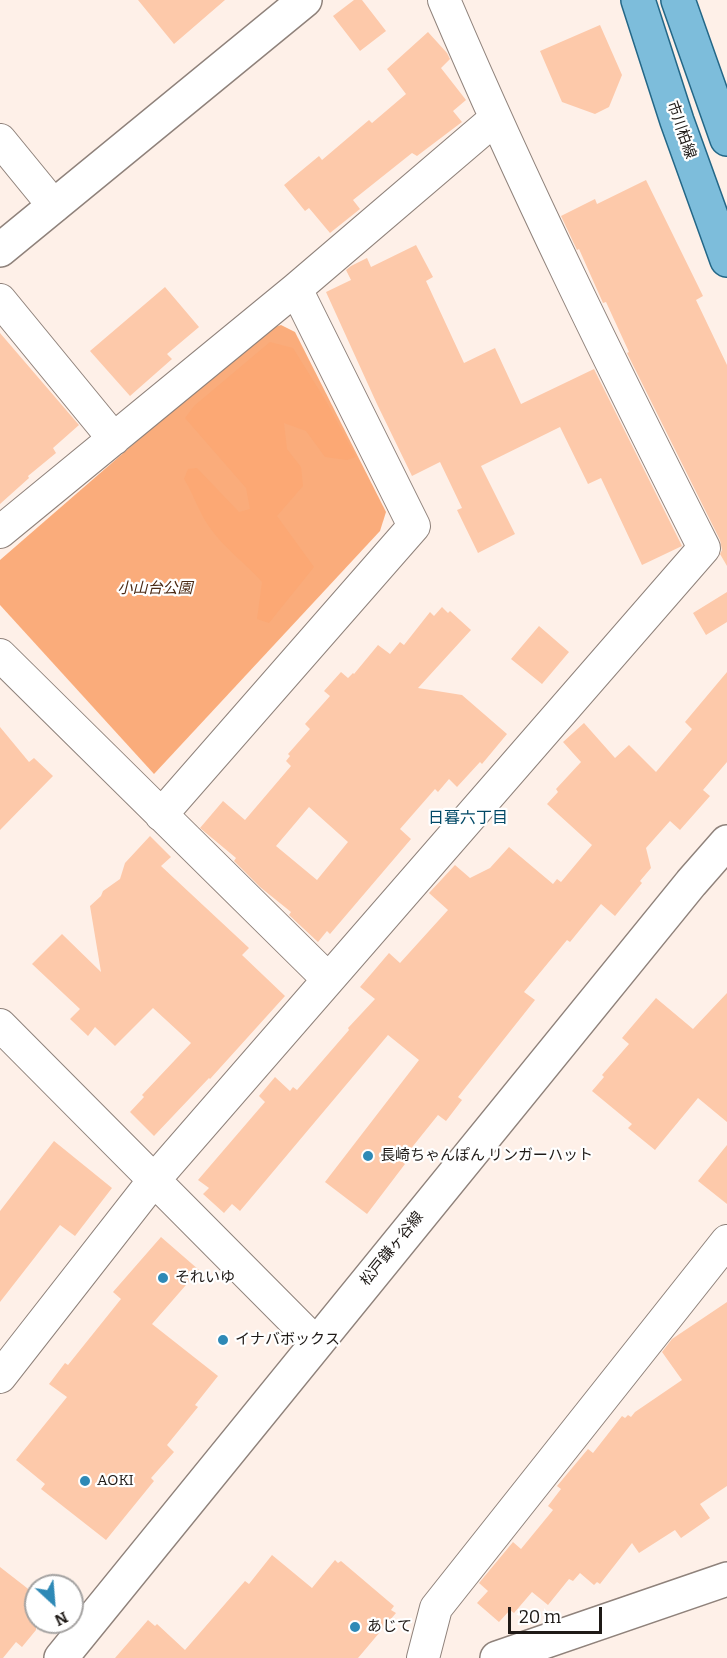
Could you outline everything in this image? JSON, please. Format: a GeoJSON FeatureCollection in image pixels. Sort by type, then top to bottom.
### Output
{"type":"FeatureCollection","features":[{"type":"Feature","properties":{"kind":"main road"},"geometry":{"type":"LineString","coordinates":[[0,250],[304,0]]}},
{"type":"Feature","properties":{"kind":"main road","name":"市川柏線"},"geometry":{"type":"LineString","coordinates":[[638,0],[677,121],[727,260]]}},
{"type":"Feature","properties":{"kind":"main road"},"geometry":{"type":"LineString","coordinates":[[678,0],[727,139]]}},
{"type":"Feature","properties":{"kind":"main road","name":"松戸鎌ヶ谷線"},"geometry":{"type":"LineString","coordinates":[[61,1658],[316,1342],[727,842]]}},
{"type":"Feature","properties":{"kind":"main road"},"geometry":{"type":"LineString","coordinates":[[497,1658],[727,1579]]}},
{"type":"Feature","properties":{"kind":"street"},"geometry":{"type":"LineString","coordinates":[[0,1377],[154,1180],[704,549],[632,406],[495,119],[444,0]]}},
{"type":"Feature","properties":{"kind":"street"},"geometry":{"type":"LineString","coordinates":[[0,532],[296,289],[495,119]]}},
{"type":"Feature","properties":{"kind":"street"},"geometry":{"type":"LineString","coordinates":[[0,140],[54,206]]}},
{"type":"Feature","properties":{"kind":"street"},"geometry":{"type":"LineString","coordinates":[[161,815],[414,526],[296,289]]}},
{"type":"Feature","properties":{"kind":"street"},"geometry":{"type":"LineString","coordinates":[[0,300],[114,439]]}},
{"type":"Feature","properties":{"kind":"street"},"geometry":{"type":"LineString","coordinates":[[0,655],[328,979]]}},
{"type":"Feature","properties":{"kind":"street"},"geometry":{"type":"LineString","coordinates":[[0,1025],[316,1342]]}},
{"type":"Feature","properties":{"kind":"street"},"geometry":{"type":"LineString","coordinates":[[423,1658],[436,1608],[727,1241]]}},
{"type":"Feature","properties":{"kind":"green space","name":"小山台公園"},"geometry":{"type":"Polygon","coordinates":[[[281,325],[295,332],[386,512],[380,531],[154,774],[0,605],[0,560],[265,330],[281,325]]]}},
{"type":"Feature","properties":{"kind":"shaded area"},"geometry":{"type":"Polygon","coordinates":[[[270,342],[293,348],[326,401],[356,457],[347,460],[325,457],[306,431],[284,423],[287,449],[301,467],[303,486],[277,516],[314,567],[269,623],[257,619],[262,582],[210,528],[184,479],[188,469],[197,468],[239,512],[250,509],[246,488],[185,418],[194,406],[270,342]]]}},
{"type":"Feature","properties":{"kind":"building"},"geometry":{"type":"Polygon","coordinates":[[[138,0],[225,0],[174,44],[138,0]]]}},
{"type":"Feature","properties":{"kind":"building"},"geometry":{"type":"Polygon","coordinates":[[[354,0],[362,0],[386,31],[360,51],[333,16],[354,0]]]}},
{"type":"Feature","properties":{"kind":"building"},"geometry":{"type":"Polygon","coordinates":[[[600,25],[622,75],[609,107],[595,114],[562,102],[540,51],[600,25]]]}},
{"type":"Feature","properties":{"kind":"building"},"geometry":{"type":"Polygon","coordinates":[[[428,32],[447,53],[450,59],[441,68],[466,100],[453,111],[462,122],[417,156],[412,153],[353,200],[360,209],[330,233],[309,208],[305,211],[284,185],[319,156],[322,160],[369,120],[372,123],[406,94],[387,69],[428,32]]]}},
{"type":"Feature","properties":{"kind":"building"},"geometry":{"type":"Polygon","coordinates":[[[646,180],[703,296],[696,300],[727,365],[727,566],[720,554],[722,550],[720,540],[627,353],[629,352],[606,302],[603,303],[579,249],[577,250],[561,216],[595,199],[597,204],[646,180]]]}},
{"type":"Feature","properties":{"kind":"building"},"geometry":{"type":"Polygon","coordinates":[[[416,245],[433,277],[426,281],[464,363],[495,348],[521,404],[594,369],[682,546],[642,565],[601,478],[588,484],[560,427],[481,466],[515,534],[478,553],[457,510],[462,508],[440,462],[412,476],[326,292],[351,280],[346,270],[351,266],[367,258],[371,267],[416,245]]]}},
{"type":"Feature","properties":{"kind":"building"},"geometry":{"type":"Polygon","coordinates":[[[165,287],[199,327],[167,354],[172,359],[130,396],[90,351],[165,287]]]}},
{"type":"Feature","properties":{"kind":"building"},"geometry":{"type":"Polygon","coordinates":[[[0,333],[79,425],[53,448],[56,453],[28,476],[29,478],[0,504],[0,333]]]}},
{"type":"Feature","properties":{"kind":"building"},"geometry":{"type":"Polygon","coordinates":[[[727,592],[727,622],[706,635],[693,613],[727,592]]]}},
{"type":"Feature","properties":{"kind":"building"},"geometry":{"type":"Polygon","coordinates":[[[442,607],[448,613],[450,611],[471,630],[418,688],[462,695],[507,734],[482,764],[480,762],[457,787],[449,779],[438,792],[435,789],[400,829],[411,839],[330,934],[327,931],[318,942],[289,915],[291,912],[260,887],[234,861],[236,858],[200,828],[223,801],[245,820],[291,766],[286,761],[290,756],[288,754],[310,729],[305,724],[330,696],[324,691],[341,672],[348,678],[354,674],[378,645],[390,654],[400,642],[404,645],[430,612],[434,616],[442,607]],[[309,807],[276,846],[317,880],[348,842],[309,807]]]}},
{"type":"Feature","properties":{"kind":"building"},"geometry":{"type":"Polygon","coordinates":[[[539,626],[569,652],[542,684],[511,659],[539,626]]]}},
{"type":"Feature","properties":{"kind":"building"},"geometry":{"type":"Polygon","coordinates":[[[727,672],[727,762],[703,790],[710,796],[680,830],[670,821],[646,848],[651,868],[615,916],[601,904],[570,942],[567,940],[524,992],[535,1000],[458,1097],[462,1100],[446,1121],[438,1115],[401,1161],[405,1164],[367,1214],[325,1182],[419,1060],[388,1035],[240,1211],[232,1204],[224,1213],[203,1194],[209,1188],[198,1180],[265,1102],[259,1096],[275,1077],[290,1091],[293,1087],[297,1090],[375,999],[360,987],[389,953],[400,963],[448,910],[429,893],[455,865],[470,878],[490,868],[509,847],[553,884],[557,879],[561,882],[592,845],[547,804],[558,792],[556,789],[581,762],[563,742],[584,723],[615,758],[629,745],[656,772],[692,729],[685,722],[727,672]]]}},
{"type":"Feature","properties":{"kind":"building"},"geometry":{"type":"Polygon","coordinates":[[[0,727],[29,762],[34,758],[53,776],[0,830],[0,727]]]}},
{"type":"Feature","properties":{"kind":"building"},"geometry":{"type":"Polygon","coordinates":[[[150,836],[171,857],[161,866],[249,948],[242,955],[285,996],[210,1079],[154,1136],[130,1112],[144,1097],[142,1095],[191,1043],[153,1008],[115,1046],[95,1027],[88,1036],[70,1019],[80,1009],[32,964],[62,934],[101,972],[90,906],[103,891],[120,879],[125,863],[150,836]]]}},
{"type":"Feature","properties":{"kind":"building"},"geometry":{"type":"Polygon","coordinates":[[[727,993],[727,1122],[698,1098],[655,1150],[628,1128],[632,1124],[592,1091],[604,1077],[602,1075],[629,1044],[622,1038],[656,998],[693,1029],[727,993]]]}},
{"type":"Feature","properties":{"kind":"building"},"geometry":{"type":"Polygon","coordinates":[[[54,1141],[112,1188],[75,1236],[60,1225],[0,1302],[0,1211],[54,1141]]]}},
{"type":"Feature","properties":{"kind":"building"},"geometry":{"type":"Polygon","coordinates":[[[727,1145],[727,1204],[698,1181],[727,1145]]]}},
{"type":"Feature","properties":{"kind":"building"},"geometry":{"type":"Polygon","coordinates":[[[161,1237],[199,1270],[152,1324],[218,1376],[195,1405],[198,1407],[167,1445],[174,1452],[151,1478],[154,1481],[106,1540],[41,1489],[45,1484],[16,1460],[67,1397],[49,1384],[65,1363],[68,1365],[121,1299],[113,1292],[161,1237]]]}},
{"type":"Feature","properties":{"kind":"building"},"geometry":{"type":"Polygon","coordinates":[[[727,1302],[727,1486],[700,1504],[710,1518],[681,1538],[675,1530],[639,1553],[632,1543],[600,1584],[597,1582],[594,1585],[580,1573],[573,1581],[569,1579],[548,1605],[532,1592],[514,1613],[510,1610],[499,1622],[477,1603],[488,1591],[479,1583],[513,1542],[521,1549],[553,1510],[548,1506],[561,1489],[557,1486],[588,1449],[593,1453],[622,1416],[631,1417],[682,1380],[662,1352],[672,1339],[727,1302]]]}},
{"type":"Feature","properties":{"kind":"building"},"geometry":{"type":"Polygon","coordinates":[[[272,1555],[312,1588],[335,1560],[338,1563],[341,1561],[394,1606],[391,1610],[396,1613],[358,1658],[115,1658],[148,1620],[155,1626],[157,1624],[185,1650],[245,1581],[249,1584],[272,1555]]]}},
{"type":"Feature","properties":{"kind":"building"},"geometry":{"type":"Polygon","coordinates":[[[0,1567],[24,1586],[24,1634],[33,1634],[22,1647],[16,1642],[3,1658],[0,1658],[0,1567]]]}},
{"type":"Feature","properties":{"kind":"place","name":"長崎ちゃんぽん リンガーハット"},"geometry":{"type":"Point","coordinates":[368,1156]}},
{"type":"Feature","properties":{"kind":"place","name":"それいゆ"},"geometry":{"type":"Point","coordinates":[163,1278]}},
{"type":"Feature","properties":{"kind":"place","name":"イナバボックス"},"geometry":{"type":"Point","coordinates":[223,1340]}},
{"type":"Feature","properties":{"kind":"place","name":"AOKI"},"geometry":{"type":"Point","coordinates":[85,1481]}},
{"type":"Feature","properties":{"kind":"place","name":"あじて"},"geometry":{"type":"Point","coordinates":[355,1627]}},
{"type":"Feature","properties":{"kind":"district","name":"日暮六丁目"},"geometry":{"type":"Point","coordinates":[468,819]}}]}
